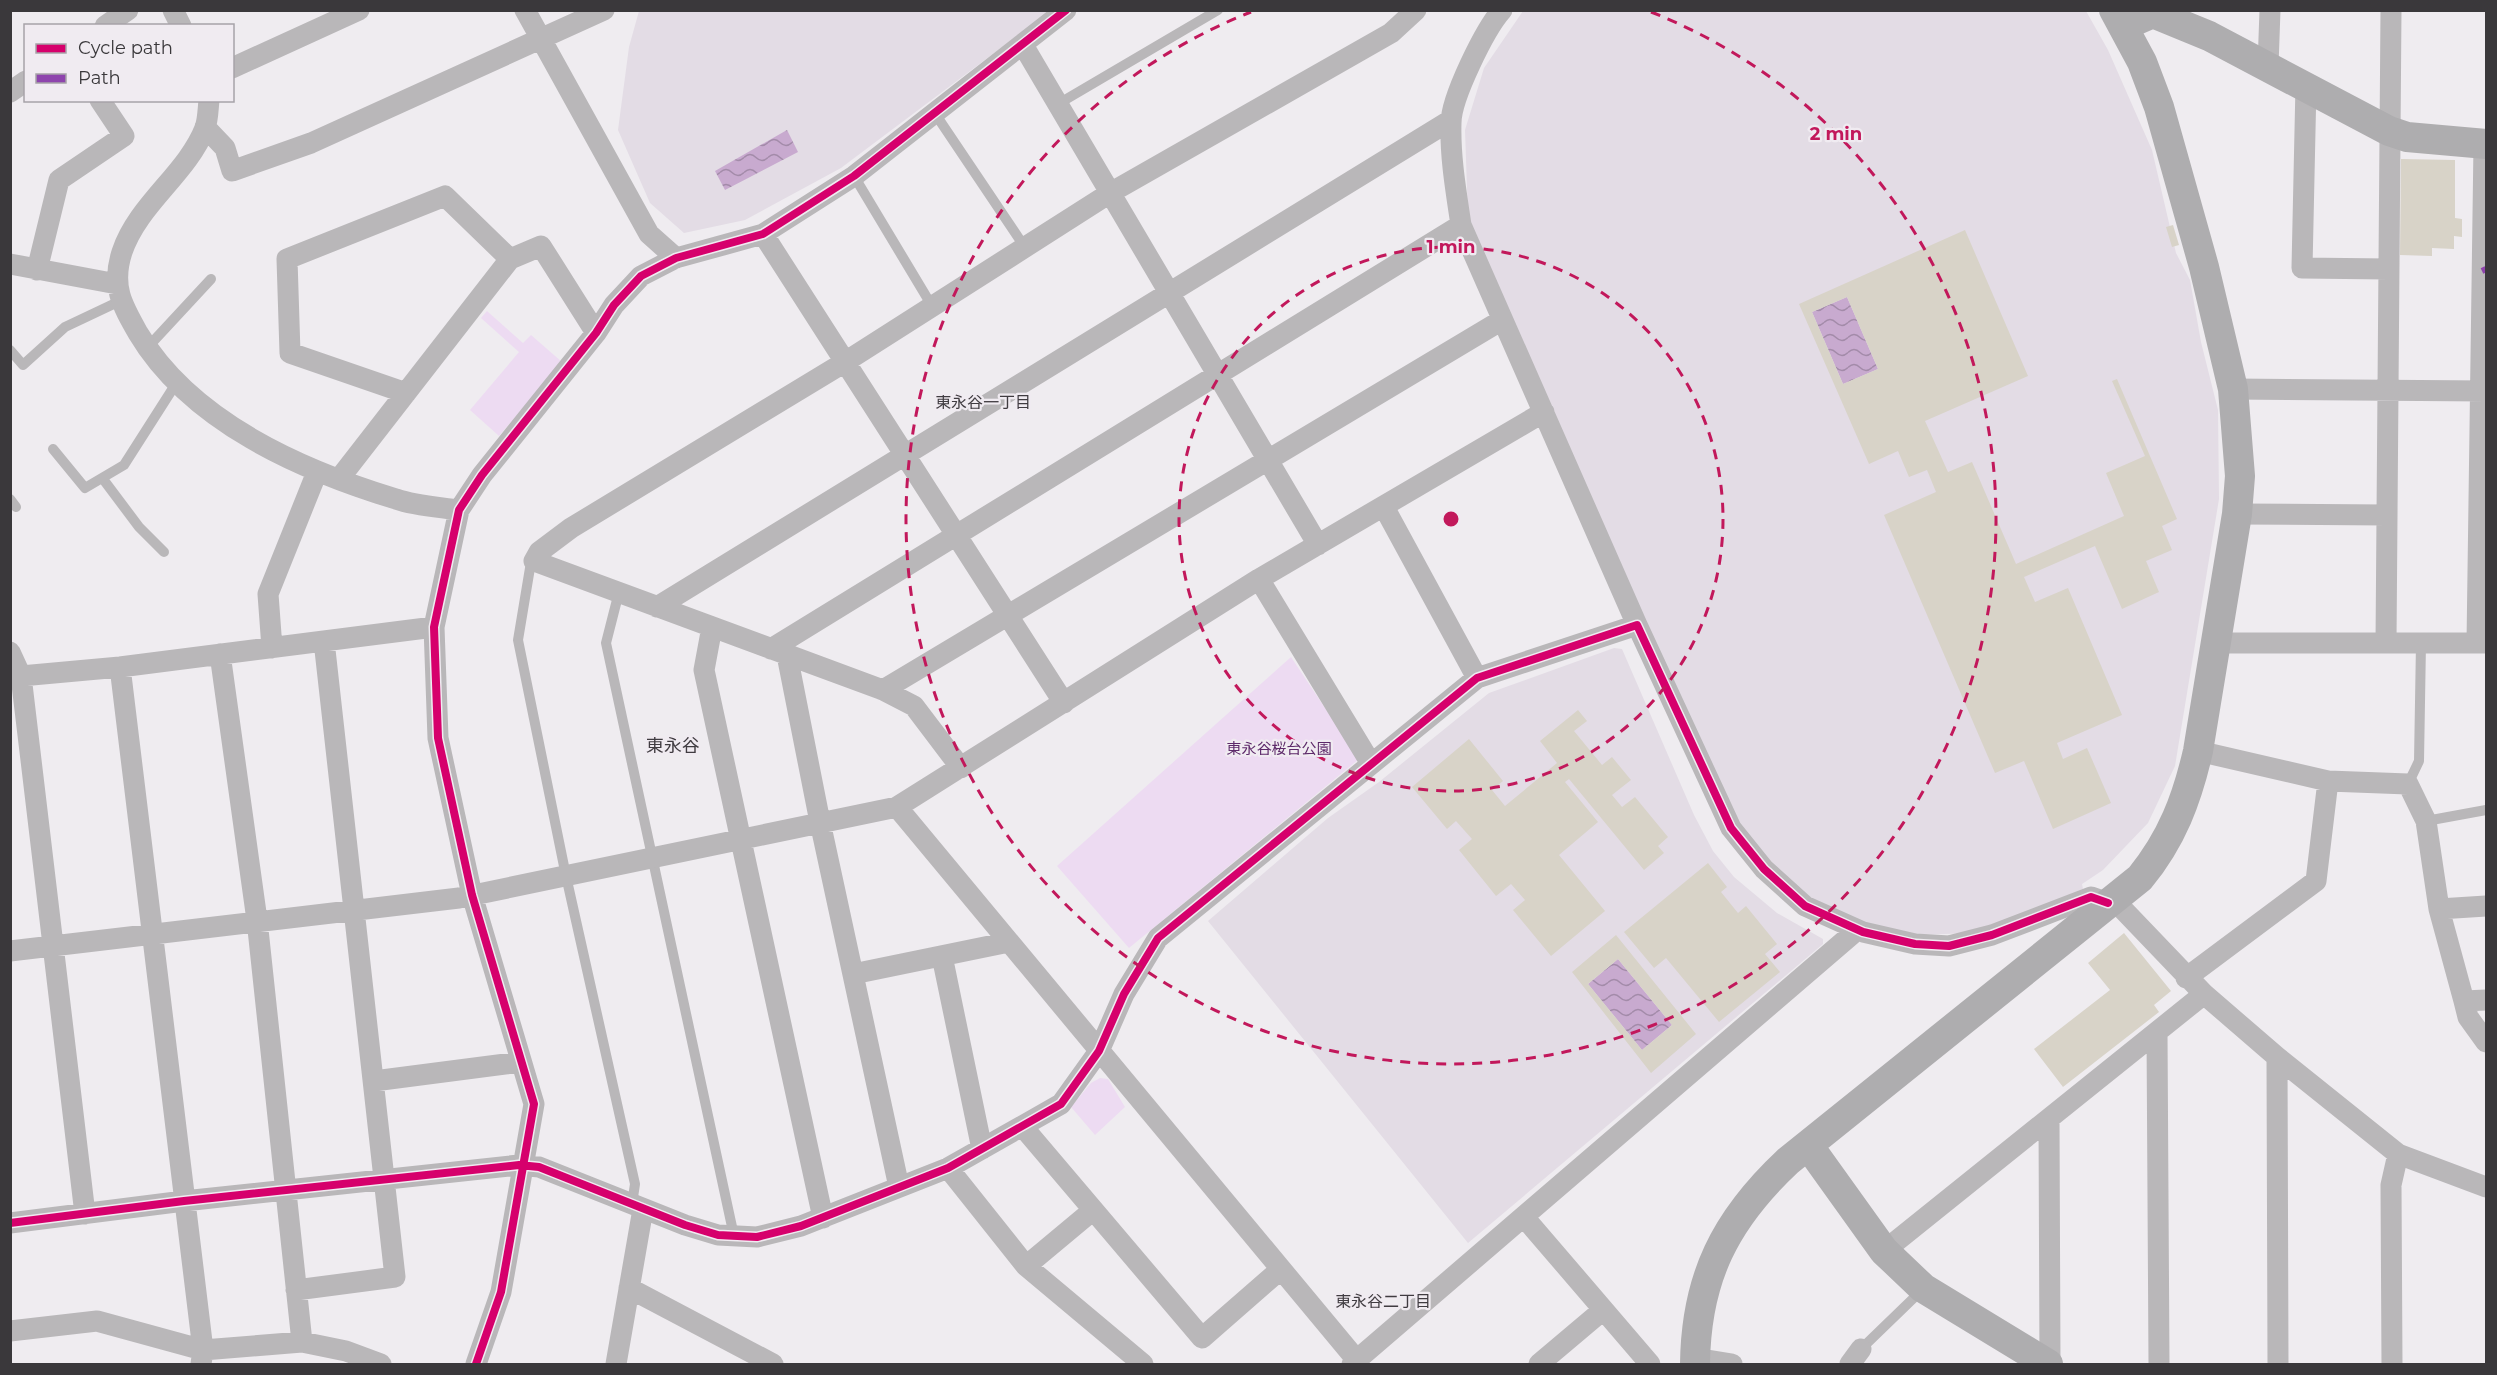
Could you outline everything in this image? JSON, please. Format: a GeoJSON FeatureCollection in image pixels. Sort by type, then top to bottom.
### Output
{"type":"FeatureCollection","features":[{"type":"Feature","properties":{"kind":"street"},"geometry":{"type":"LineString","coordinates":[[108,24],[128,10]]}},
{"type":"Feature","properties":{"kind":"street"},"geometry":{"type":"LineString","coordinates":[[173,10],[180,24]]}},
{"type":"Feature","properties":{"kind":"street"},"geometry":{"type":"LineString","coordinates":[[234,67],[359,10]]}},
{"type":"Feature","properties":{"kind":"street"},"geometry":{"type":"LineString","coordinates":[[525,10],[649,234],[676,258]]}},
{"type":"Feature","properties":{"kind":"street"},"geometry":{"type":"LineString","coordinates":[[206,127],[225,148],[232,171],[311,143],[604,10]]}},
{"type":"Feature","properties":{"kind":"street"},"geometry":{"type":"LineString","coordinates":[[476,1365],[501,1292],[534,1104],[472,895],[438,738],[434,627],[459,510],[482,475],[597,333],[614,305],[641,276],[676,258],[763,234],[854,176],[1066,10]]}},
{"type":"Feature","properties":{"kind":"street"},"geometry":{"type":"LineString","coordinates":[[961,768],[914,706],[883,690],[534,561],[539,552],[571,528],[845,362],[1110,193],[1391,33],[1416,10]]}},
{"type":"Feature","properties":{"kind":"street"},"geometry":{"type":"LineString","coordinates":[[1502,10],[1491,22],[1466,76],[1451,120],[1453,172],[1461,225],[1637,625],[1731,828],[1764,869],[1805,906],[1857,930],[1915,944],[1949,946],[1992,935],[2091,897],[2111,901],[2204,994],[2277,1057],[2398,1154],[2487,1187]]}},
{"type":"Feature","properties":{"kind":"street"},"geometry":{"type":"LineString","coordinates":[[2268,66],[2270,10]]}},
{"type":"Feature","properties":{"kind":"street"},"geometry":{"type":"LineString","coordinates":[[2386,643],[2391,10]]}},
{"type":"Feature","properties":{"kind":"street"},"geometry":{"type":"LineString","coordinates":[[1732,1365],[1695,1361],[1696,1335],[1702,1302],[1724,1238],[1741,1210],[1764,1184],[1808,1145],[2140,878],[2160,853],[2183,806],[2198,751],[2237,514],[2240,476],[2233,389],[2204,267],[2159,107],[2142,62],[2118,18],[2153,12],[2209,36],[2306,85],[2389,131],[2407,137],[2485,144],[2482,643],[2216,643]]}},
{"type":"Feature","properties":{"kind":"street"},"geometry":{"type":"LineString","coordinates":[[1023,45],[1318,545]]}},
{"type":"Feature","properties":{"kind":"street"},"geometry":{"type":"LineString","coordinates":[[10,92],[24,82]]}},
{"type":"Feature","properties":{"kind":"street"},"geometry":{"type":"LineString","coordinates":[[2306,85],[2302,268],[2388,270]]}},
{"type":"Feature","properties":{"kind":"street"},"geometry":{"type":"LineString","coordinates":[[37,270],[58,180],[124,136],[101,102]]}},
{"type":"Feature","properties":{"kind":"street"},"geometry":{"type":"LineString","coordinates":[[209,102],[206,127],[189,154],[140,217],[122,252],[118,293],[147,348],[177,382],[227,423],[317,472],[398,500],[459,510]]}},
{"type":"Feature","properties":{"kind":"street"},"geometry":{"type":"LineString","coordinates":[[657,607],[1451,120]]}},
{"type":"Feature","properties":{"kind":"street"},"geometry":{"type":"LineString","coordinates":[[406,393],[290,353],[287,259],[445,196],[510,259]]}},
{"type":"Feature","properties":{"kind":"street"},"geometry":{"type":"LineString","coordinates":[[779,652],[957,535],[1461,225]]}},
{"type":"Feature","properties":{"kind":"street"},"geometry":{"type":"LineString","coordinates":[[763,234],[1064,703]]}},
{"type":"Feature","properties":{"kind":"street"},"geometry":{"type":"LineString","coordinates":[[339,479],[510,259],[541,246],[597,333]]}},
{"type":"Feature","properties":{"kind":"street"},"geometry":{"type":"LineString","coordinates":[[10,264],[118,293]]}},
{"type":"Feature","properties":{"kind":"street"},"geometry":{"type":"LineString","coordinates":[[883,690],[1502,320]]}},
{"type":"Feature","properties":{"kind":"street"},"geometry":{"type":"LineString","coordinates":[[2233,389],[2484,391]]}},
{"type":"Feature","properties":{"kind":"street"},"geometry":{"type":"LineString","coordinates":[[10,951],[472,895],[897,807],[1259,579],[1544,412]]}},
{"type":"Feature","properties":{"kind":"street"},"geometry":{"type":"LineString","coordinates":[[272,648],[268,594],[317,472]]}},
{"type":"Feature","properties":{"kind":"street"},"geometry":{"type":"LineString","coordinates":[[1384,507],[1477,678]]}},
{"type":"Feature","properties":{"kind":"street"},"geometry":{"type":"LineString","coordinates":[[2237,514],[2387,515]]}},
{"type":"Feature","properties":{"kind":"street"},"geometry":{"type":"LineString","coordinates":[[1259,579],[1370,762]]}},
{"type":"Feature","properties":{"kind":"street"},"geometry":{"type":"LineString","coordinates":[[10,1223],[184,1201],[524,1166],[539,1167],[696,1228],[734,1236],[757,1237],[801,1227],[948,1168],[1061,1104],[1099,1051],[1124,994],[1158,938],[1370,762],[1477,678],[1637,625]]}},
{"type":"Feature","properties":{"kind":"street"},"geometry":{"type":"LineString","coordinates":[[16,676],[120,667],[434,627]]}},
{"type":"Feature","properties":{"kind":"street"},"geometry":{"type":"LineString","coordinates":[[712,627],[704,670],[739,840],[823,1218]]}},
{"type":"Feature","properties":{"kind":"street"},"geometry":{"type":"LineString","coordinates":[[296,1290],[395,1277],[324,641]]}},
{"type":"Feature","properties":{"kind":"street"},"geometry":{"type":"LineString","coordinates":[[10,652],[16,676],[53,946],[85,1214]]}},
{"type":"Feature","properties":{"kind":"street"},"geometry":{"type":"LineString","coordinates":[[779,652],[820,822],[899,1187]]}},
{"type":"Feature","properties":{"kind":"street"},"geometry":{"type":"LineString","coordinates":[[220,654],[256,920],[302,1342]]}},
{"type":"Feature","properties":{"kind":"street"},"geometry":{"type":"LineString","coordinates":[[120,667],[202,1357]]}},
{"type":"Feature","properties":{"kind":"street"},"geometry":{"type":"LineString","coordinates":[[2198,751],[2328,781],[2408,784],[2426,820],[2439,909],[2463,1001],[2468,1017],[2487,1042]]}},
{"type":"Feature","properties":{"kind":"street"},"geometry":{"type":"LineString","coordinates":[[2186,978],[2316,881],[2328,781]]}},
{"type":"Feature","properties":{"kind":"street"},"geometry":{"type":"LineString","coordinates":[[897,807],[1281,1269],[1356,1363],[1857,930]]}},
{"type":"Feature","properties":{"kind":"street"},"geometry":{"type":"LineString","coordinates":[[2439,909],[2487,906]]}},
{"type":"Feature","properties":{"kind":"street"},"geometry":{"type":"LineString","coordinates":[[853,974],[1009,942]]}},
{"type":"Feature","properties":{"kind":"street"},"geometry":{"type":"LineString","coordinates":[[942,956],[982,1149]]}},
{"type":"Feature","properties":{"kind":"street"},"geometry":{"type":"LineString","coordinates":[[1884,1251],[2204,994]]}},
{"type":"Feature","properties":{"kind":"street"},"geometry":{"type":"LineString","coordinates":[[2463,1001],[2487,1000]]}},
{"type":"Feature","properties":{"kind":"street"},"geometry":{"type":"LineString","coordinates":[[2157,1032],[2159,1365]]}},
{"type":"Feature","properties":{"kind":"street"},"geometry":{"type":"LineString","coordinates":[[2277,1057],[2278,1365]]}},
{"type":"Feature","properties":{"kind":"street"},"geometry":{"type":"LineString","coordinates":[[374,1081],[521,1062]]}},
{"type":"Feature","properties":{"kind":"street"},"geometry":{"type":"LineString","coordinates":[[2049,1119],[2049,1365]]}},
{"type":"Feature","properties":{"kind":"street"},"geometry":{"type":"LineString","coordinates":[[1023,1127],[1202,1338],[1281,1269]]}},
{"type":"Feature","properties":{"kind":"street"},"geometry":{"type":"LineString","coordinates":[[1808,1145],[1884,1251],[1923,1288],[2049,1365]]}},
{"type":"Feature","properties":{"kind":"street"},"geometry":{"type":"LineString","coordinates":[[2392,1365],[2391,1185],[2398,1154]]}},
{"type":"Feature","properties":{"kind":"street"},"geometry":{"type":"LineString","coordinates":[[948,1168],[1026,1266],[1143,1365]]}},
{"type":"Feature","properties":{"kind":"street"},"geometry":{"type":"LineString","coordinates":[[616,1365],[629,1288],[638,1206]]}},
{"type":"Feature","properties":{"kind":"street"},"geometry":{"type":"LineString","coordinates":[[1026,1266],[1092,1211]]}},
{"type":"Feature","properties":{"kind":"street"},"geometry":{"type":"LineString","coordinates":[[1524,1216],[1650,1365]]}},
{"type":"Feature","properties":{"kind":"street"},"geometry":{"type":"LineString","coordinates":[[629,1288],[772,1365]]}},
{"type":"Feature","properties":{"kind":"street"},"geometry":{"type":"LineString","coordinates":[[1539,1365],[1603,1310]]}},
{"type":"Feature","properties":{"kind":"street"},"geometry":{"type":"LineString","coordinates":[[10,1331],[98,1321],[202,1357],[302,1342],[346,1350],[381,1365]]}},
{"type":"Feature","properties":{"kind":"lane"},"geometry":{"type":"LineString","coordinates":[[1058,104],[1218,10]]}},
{"type":"Feature","properties":{"kind":"lane"},"geometry":{"type":"LineString","coordinates":[[934,112],[1024,246]]}},
{"type":"Feature","properties":{"kind":"lane"},"geometry":{"type":"LineString","coordinates":[[854,176],[932,306]]}},
{"type":"Feature","properties":{"kind":"lane"},"geometry":{"type":"LineString","coordinates":[[147,348],[211,279]]}},
{"type":"Feature","properties":{"kind":"lane"},"geometry":{"type":"LineString","coordinates":[[10,350],[23,365],[65,327],[118,293]]}},
{"type":"Feature","properties":{"kind":"lane"},"geometry":{"type":"LineString","coordinates":[[53,449],[86,488],[103,479],[124,465],[177,382]]}},
{"type":"Feature","properties":{"kind":"lane"},"geometry":{"type":"LineString","coordinates":[[103,479],[140,527],[164,552]]}},
{"type":"Feature","properties":{"kind":"lane"},"geometry":{"type":"LineString","coordinates":[[534,561],[530,568],[518,640],[566,876],[638,1206]]}},
{"type":"Feature","properties":{"kind":"lane"},"geometry":{"type":"LineString","coordinates":[[619,592],[606,643],[734,1236]]}},
{"type":"Feature","properties":{"kind":"lane"},"geometry":{"type":"LineString","coordinates":[[2408,784],[2419,761],[2421,643]]}},
{"type":"Feature","properties":{"kind":"lane"},"geometry":{"type":"LineString","coordinates":[[2426,820],[2487,810]]}},
{"type":"Feature","properties":{"kind":"lane"},"geometry":{"type":"LineString","coordinates":[[1855,1357],[1923,1288]]}},
{"type":"Feature","properties":{"kind":"shaded area"},"geometry":{"type":"Polygon","coordinates":[[[639,11],[1050,11],[841,168],[745,220],[684,233],[650,203],[618,130],[629,47],[639,11]]]}},
{"type":"Feature","properties":{"kind":"shaded area"},"geometry":{"type":"Polygon","coordinates":[[[1523,11],[2086,11],[2108,50],[2152,150],[2176,253],[2190,280],[2201,342],[2218,410],[2219,499],[2175,766],[2148,823],[2103,870],[2082,884],[2083,889],[1976,933],[1913,935],[1843,917],[1793,893],[1721,806],[1468,218],[1465,130],[1484,68],[1523,11]]]}},
{"type":"Feature","properties":{"kind":"shaded area"},"geometry":{"type":"Polygon","coordinates":[[[1614,648],[1622,649],[1694,815],[1713,851],[1734,877],[1777,913],[1823,939],[1823,944],[1468,1243],[1208,921],[1328,818],[1379,782],[1489,693],[1614,648]]]}},
{"type":"Feature","properties":{"kind":"green space"},"geometry":{"type":"Polygon","coordinates":[[[487,311],[523,343],[531,335],[562,362],[499,436],[470,410],[519,352],[481,318],[487,311]]]}},
{"type":"Feature","properties":{"kind":"green space","name":"東永谷桜台公園"},"geometry":{"type":"Polygon","coordinates":[[[1291,657],[1359,759],[1129,948],[1057,866],[1291,657]]]}},
{"type":"Feature","properties":{"kind":"green space"},"geometry":{"type":"Polygon","coordinates":[[[1100,1078],[1108,1079],[1125,1107],[1095,1135],[1071,1107],[1091,1083],[1100,1078]]]}},
{"type":"Feature","properties":{"kind":"water"},"geometry":{"type":"Polygon","coordinates":[[[787,130],[798,152],[725,190],[715,171],[787,130]]]}},
{"type":"Feature","properties":{"kind":"water"},"geometry":{"type":"Polygon","coordinates":[[[1847,297],[1878,369],[1843,384],[1812,312],[1847,297]]]}},
{"type":"Feature","properties":{"kind":"water"},"geometry":{"type":"Polygon","coordinates":[[[1618,959],[1672,1025],[1642,1050],[1588,984],[1618,959]]]}},
{"type":"Feature","properties":{"kind":"building"},"geometry":{"type":"Polygon","coordinates":[[[2401,159],[2455,160],[2455,218],[2462,219],[2462,237],[2454,236],[2454,249],[2432,248],[2432,256],[2400,255],[2401,159]]]}},
{"type":"Feature","properties":{"kind":"building"},"geometry":{"type":"Polygon","coordinates":[[[2173,225],[2179,245],[2172,247],[2166,227],[2173,225]]]}},
{"type":"Feature","properties":{"kind":"building"},"geometry":{"type":"Polygon","coordinates":[[[1965,230],[2028,376],[1925,421],[1948,472],[1972,462],[2016,564],[2124,516],[2106,473],[2145,456],[2112,381],[2117,379],[2177,519],[2162,526],[2172,550],[2146,561],[2159,592],[2122,609],[2095,546],[2024,577],[2035,602],[2068,588],[2122,715],[2057,743],[2063,759],[2087,748],[2111,803],[2053,829],[2024,761],[1995,773],[1884,515],[1936,492],[1927,470],[1909,477],[1898,451],[1869,464],[1799,304],[1965,230]],[[1847,297],[1812,312],[1843,384],[1878,369],[1847,297]]]}},
{"type":"Feature","properties":{"kind":"building"},"geometry":{"type":"Polygon","coordinates":[[[1578,710],[1587,721],[1574,731],[1602,765],[1612,757],[1631,780],[1612,795],[1622,807],[1635,797],[1668,837],[1658,846],[1664,853],[1644,870],[1569,779],[1565,782],[1598,822],[1559,855],[1605,911],[1551,956],[1513,910],[1525,900],[1511,884],[1496,896],[1459,850],[1472,839],[1456,821],[1447,829],[1412,787],[1469,739],[1503,781],[1492,790],[1505,806],[1557,763],[1540,741],[1578,710]]]}},
{"type":"Feature","properties":{"kind":"building"},"geometry":{"type":"Polygon","coordinates":[[[1708,863],[1727,887],[1721,892],[1738,913],[1746,906],[1777,944],[1765,954],[1780,972],[1719,1022],[1666,958],[1654,968],[1624,932],[1708,863]]]}},
{"type":"Feature","properties":{"kind":"building"},"geometry":{"type":"Polygon","coordinates":[[[2124,933],[2171,991],[2154,1005],[2159,1012],[2063,1087],[2034,1049],[2110,990],[2088,963],[2124,933]]]}},
{"type":"Feature","properties":{"kind":"building"},"geometry":{"type":"Polygon","coordinates":[[[1616,935],[1696,1034],[1651,1073],[1572,972],[1616,935]],[[1618,959],[1588,984],[1642,1050],[1672,1025],[1618,959]]]}},
{"type":"Feature","properties":{"kind":"marked path"},"geometry":{"type":"LineString","coordinates":[[2482,271],[2486,269]]}},
{"type":"Feature","properties":{"kind":"cycle path"},"geometry":{"type":"LineString","coordinates":[[476,1364],[501,1292],[534,1104],[472,895],[438,738],[434,627],[459,510],[482,475],[596,333],[614,305],[641,276],[676,258],[763,234],[854,176],[1066,10]]}},
{"type":"Feature","properties":{"kind":"cycle path"},"geometry":{"type":"LineString","coordinates":[[10,1223],[184,1201],[519,1165],[539,1167],[685,1225],[718,1235],[757,1237],[801,1226],[948,1168],[1061,1104],[1099,1051],[1124,994],[1158,938],[1477,678],[1637,625],[1731,828],[1764,869],[1805,906],[1863,932],[1915,944],[1949,946],[1992,935],[2091,897],[2108,903]]}},
{"type":"Feature","properties":{"kind":"district","name":"東永谷一丁目"},"geometry":{"type":"Point","coordinates":[983,402]}},
{"type":"Feature","properties":{"kind":"district","name":"東永谷"},"geometry":{"type":"Point","coordinates":[673,746]}},
{"type":"Feature","properties":{"kind":"district","name":"東永谷二丁目"},"geometry":{"type":"Point","coordinates":[1383,1301]}}]}
